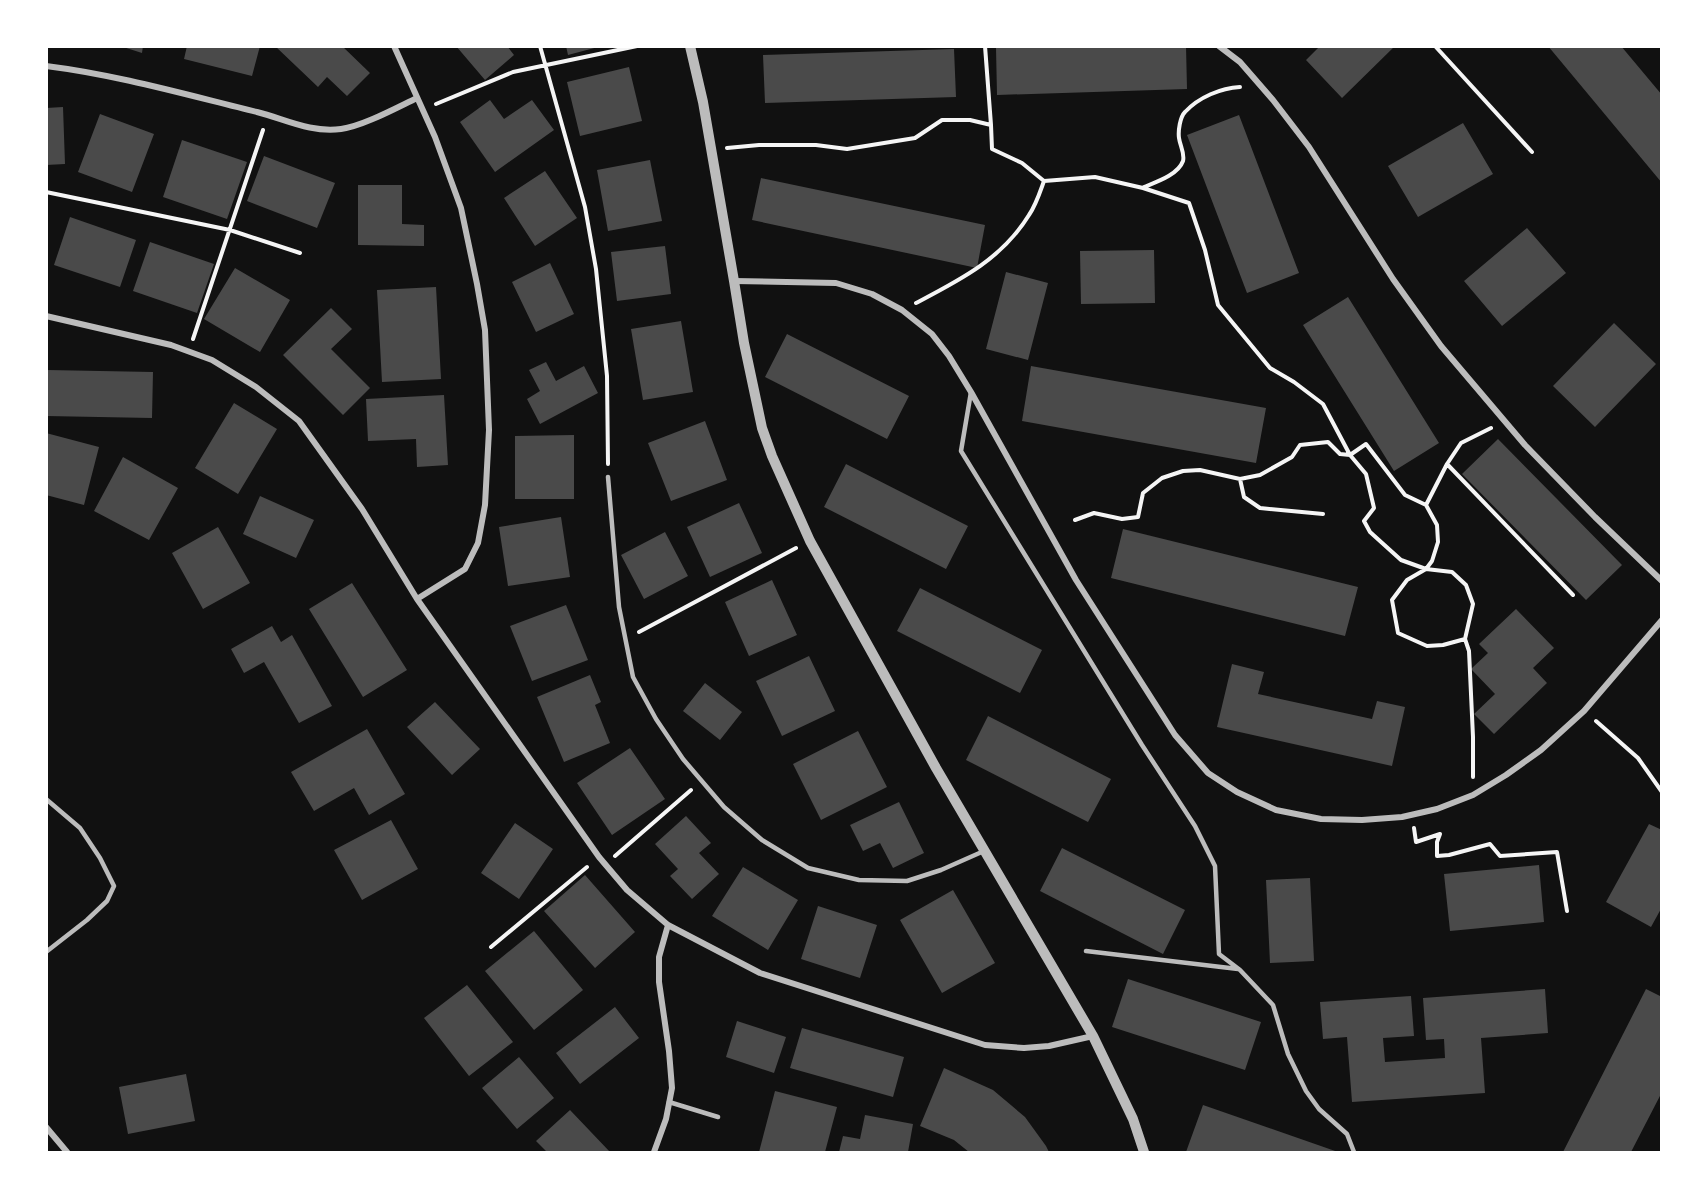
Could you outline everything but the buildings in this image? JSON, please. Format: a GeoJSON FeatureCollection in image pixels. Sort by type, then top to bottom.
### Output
{"type":"FeatureCollection","features":[{"type":"Feature","properties":{"kind":"street"},"geometry":{"type":"LineString","coordinates":[[394,46],[435,138],[461,208],[484,330],[489,430],[485,505],[478,543],[465,569],[417,599]]}},
{"type":"Feature","properties":{"kind":"street"},"geometry":{"type":"LineString","coordinates":[[690,46],[703,102],[744,343],[762,428],[772,456],[810,541],[936,768],[1093,1036],[1133,1119],[1144,1152]]}},
{"type":"Feature","properties":{"kind":"street"},"geometry":{"type":"LineString","coordinates":[[1219,46],[1240,62],[1309,147],[1393,279],[1441,346],[1525,445],[1594,517],[1662,581]]}},
{"type":"Feature","properties":{"kind":"street"},"geometry":{"type":"LineString","coordinates":[[46,66],[73,69],[162,88],[321,130],[344,129],[417,99]]}},
{"type":"Feature","properties":{"kind":"street"},"geometry":{"type":"LineString","coordinates":[[735,281],[836,283],[872,294],[902,310],[932,334],[949,356],[971,392],[1076,580],[1175,735],[1208,773],[1237,792],[1276,810],[1321,819],[1362,820],[1401,817],[1437,809],[1473,795],[1506,776],[1541,750],[1584,711],[1662,620]]}},
{"type":"Feature","properties":{"kind":"street"},"geometry":{"type":"LineString","coordinates":[[46,316],[171,345],[212,360],[256,387],[299,421],[363,509],[417,599],[599,857],[627,890],[668,925],[760,973],[986,1045],[1024,1048],[1049,1046],[1093,1036]]}},
{"type":"Feature","properties":{"kind":"street"},"geometry":{"type":"LineString","coordinates":[[654,1152],[666,1119],[672,1088],[659,982],[659,957],[668,925]]}},
{"type":"Feature","properties":{"kind":"street"},"geometry":{"type":"LineString","coordinates":[[46,1127],[67,1152]]}},
{"type":"Feature","properties":{"kind":"lane"},"geometry":{"type":"LineString","coordinates":[[971,392],[961,451],[1142,745],[1195,826],[1215,866],[1219,954],[1240,970],[1273,1005],[1288,1054],[1306,1091],[1318,1109],[1347,1134],[1354,1152]]}},
{"type":"Feature","properties":{"kind":"lane"},"geometry":{"type":"LineString","coordinates":[[608,477],[619,607],[633,677],[656,719],[684,759],[724,807],[762,840],[808,868],[859,880],[907,881],[941,870],[986,850]]}},
{"type":"Feature","properties":{"kind":"lane"},"geometry":{"type":"LineString","coordinates":[[46,799],[80,828],[100,858],[114,886],[107,901],[46,952]]}},
{"type":"Feature","properties":{"kind":"lane"},"geometry":{"type":"LineString","coordinates":[[1086,951],[1240,970]]}},
{"type":"Feature","properties":{"kind":"lane"},"geometry":{"type":"LineString","coordinates":[[669,1102],[718,1117]]}},
{"type":"Feature","properties":{"kind":"path"},"geometry":{"type":"LineString","coordinates":[[540,46],[585,207],[596,270],[607,376],[608,477]]}},
{"type":"Feature","properties":{"kind":"path"},"geometry":{"type":"LineString","coordinates":[[422,110],[513,72],[637,46]]}},
{"type":"Feature","properties":{"kind":"path"},"geometry":{"type":"LineString","coordinates":[[986,46],[992,149],[1022,164],[1044,181],[1095,177],[1143,188],[1189,203],[1205,250],[1218,305],[1270,368],[1294,382],[1323,404],[1350,455],[1366,474],[1374,508],[1364,521],[1370,532],[1401,560],[1426,569],[1452,572],[1467,585],[1473,604],[1465,639],[1469,651],[1473,795]]}},
{"type":"Feature","properties":{"kind":"path"},"geometry":{"type":"LineString","coordinates":[[1435,46],[1532,152]]}},
{"type":"Feature","properties":{"kind":"path"},"geometry":{"type":"LineString","coordinates":[[1143,188],[1173,173],[1182,162],[1183,151],[1179,140],[1179,127],[1183,113],[1206,97],[1227,88],[1240,87]]}},
{"type":"Feature","properties":{"kind":"path"},"geometry":{"type":"LineString","coordinates":[[189,351],[268,115]]}},
{"type":"Feature","properties":{"kind":"path"},"geometry":{"type":"LineString","coordinates":[[711,150],[759,145],[816,145],[847,149],[915,138],[942,120],[970,120],[991,125]]}},
{"type":"Feature","properties":{"kind":"path"},"geometry":{"type":"LineString","coordinates":[[902,310],[961,279],[1002,250],[1030,214],[1044,181]]}},
{"type":"Feature","properties":{"kind":"path"},"geometry":{"type":"LineString","coordinates":[[46,192],[230,230],[300,253]]}},
{"type":"Feature","properties":{"kind":"path"},"geometry":{"type":"LineString","coordinates":[[1426,506],[1447,464],[1461,443],[1506,422]]}},
{"type":"Feature","properties":{"kind":"path"},"geometry":{"type":"LineString","coordinates":[[1075,519],[1094,513],[1122,519],[1138,517],[1143,493],[1162,478],[1183,471],[1200,470],[1240,479],[1260,475],[1292,458],[1300,445],[1328,442],[1340,454],[1350,455],[1366,444],[1406,495],[1426,506],[1437,525],[1438,542],[1432,561],[1426,569],[1407,580],[1392,600],[1398,633],[1427,646],[1443,645],[1465,639]]}},
{"type":"Feature","properties":{"kind":"path"},"geometry":{"type":"LineString","coordinates":[[1447,464],[1573,595]]}},
{"type":"Feature","properties":{"kind":"path"},"geometry":{"type":"LineString","coordinates":[[1240,479],[1244,497],[1260,508],[1323,514]]}},
{"type":"Feature","properties":{"kind":"path"},"geometry":{"type":"LineString","coordinates":[[625,639],[810,541]]}},
{"type":"Feature","properties":{"kind":"path"},"geometry":{"type":"LineString","coordinates":[[1584,711],[1638,758],[1662,792]]}},
{"type":"Feature","properties":{"kind":"path"},"geometry":{"type":"LineString","coordinates":[[605,864],[702,781]]}},
{"type":"Feature","properties":{"kind":"path"},"geometry":{"type":"LineString","coordinates":[[1416,842],[1440,834],[1437,842],[1437,856],[1490,844],[1500,856],[1557,852],[1567,911]]}},
{"type":"Feature","properties":{"kind":"path"},"geometry":{"type":"LineString","coordinates":[[491,947],[599,857]]}}]}
